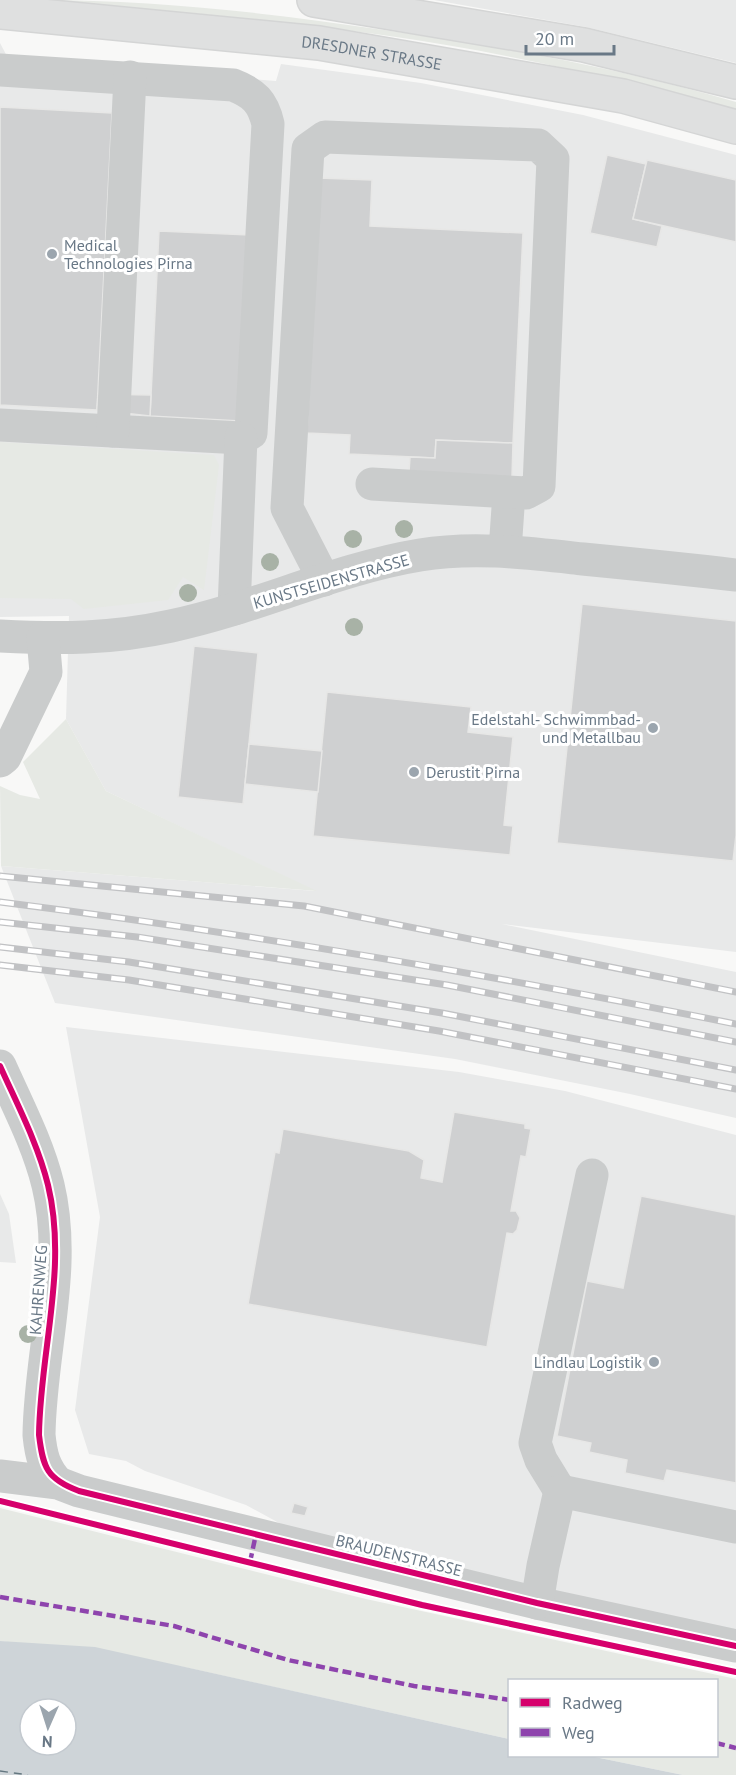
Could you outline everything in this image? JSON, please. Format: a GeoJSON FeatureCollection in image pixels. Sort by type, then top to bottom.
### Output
{"type":"FeatureCollection","features":[{"type":"Feature","properties":{"kind":"main road"},"geometry":{"type":"LineString","coordinates":[[314,0],[538,36],[736,82]]}},
{"type":"Feature","properties":{"kind":"main road","name":"DRESDNER STRASSE"},"geometry":{"type":"LineString","coordinates":[[0,12],[319,43],[623,96],[736,127]]}},
{"type":"Feature","properties":{"kind":"street"},"geometry":{"type":"LineString","coordinates":[[0,70],[233,85],[248,90],[264,109],[268,124],[251,433],[241,438],[0,425]]}},
{"type":"Feature","properties":{"kind":"street"},"geometry":{"type":"LineString","coordinates":[[113,431],[130,77]]}},
{"type":"Feature","properties":{"kind":"street"},"geometry":{"type":"LineString","coordinates":[[324,580],[287,508],[308,149],[325,136],[538,145],[553,159],[539,486],[526,493],[372,484]]}},
{"type":"Feature","properties":{"kind":"street"},"geometry":{"type":"LineString","coordinates":[[234,609],[241,438]]}},
{"type":"Feature","properties":{"kind":"street"},"geometry":{"type":"LineString","coordinates":[[505,550],[509,492]]}},
{"type":"Feature","properties":{"kind":"street","name":"KUNSTSEIDENSTRASSE"},"geometry":{"type":"LineString","coordinates":[[0,636],[70,640],[120,636],[173,626],[324,580],[420,555],[463,550],[505,550],[736,575]]}},
{"type":"Feature","properties":{"kind":"street"},"geometry":{"type":"LineString","coordinates":[[0,761],[5,757],[46,672],[43,638]]}},
{"type":"Feature","properties":{"kind":"street","name":"KAHRENWEG"},"geometry":{"type":"LineString","coordinates":[[0,1066],[44,1174],[54,1223],[56,1262],[39,1435],[41,1456],[48,1472],[58,1483]]}},
{"type":"Feature","properties":{"kind":"street"},"geometry":{"type":"LineString","coordinates":[[592,1175],[535,1443],[541,1460],[561,1491],[736,1527]]}},
{"type":"Feature","properties":{"kind":"street","name":"BRAUDENSTRASSE"},"geometry":{"type":"LineString","coordinates":[[0,1476],[58,1483],[79,1491],[537,1603],[736,1646]]}},
{"type":"Feature","properties":{"kind":"street"},"geometry":{"type":"LineString","coordinates":[[537,1603],[543,1566],[561,1491]]}},
{"type":"Feature","properties":{"kind":"shaded area"},"geometry":{"type":"Polygon","coordinates":[[[39,0],[126,2],[255,13],[473,44],[649,79],[736,102],[736,111],[624,82],[453,46],[335,29],[39,0]]]}},
{"type":"Feature","properties":{"kind":"shaded area"},"geometry":{"type":"Polygon","coordinates":[[[434,0],[736,0],[736,63],[586,27],[434,0]]]}},
{"type":"Feature","properties":{"kind":"shaded area"},"geometry":{"type":"Polygon","coordinates":[[[0,43],[9,60],[276,81],[281,64],[421,83],[583,115],[736,155],[736,952],[502,924],[736,972],[736,1118],[455,1059],[55,1003],[1,866],[315,891],[106,791],[66,719],[69,616],[0,617],[0,43]]]}},
{"type":"Feature","properties":{"kind":"shaded area"},"geometry":{"type":"Polygon","coordinates":[[[0,442],[214,455],[219,465],[204,590],[183,577],[168,600],[84,609],[71,599],[0,598],[0,442]]]}},
{"type":"Feature","properties":{"kind":"shaded area"},"geometry":{"type":"Polygon","coordinates":[[[66,719],[106,791],[317,891],[1,866],[0,786],[20,795],[40,799],[23,762],[66,719]]]}},
{"type":"Feature","properties":{"kind":"shaded area"},"geometry":{"type":"Polygon","coordinates":[[[66,1027],[459,1072],[565,1091],[736,1135],[736,1631],[534,1589],[290,1529],[246,1505],[145,1471],[126,1461],[89,1454],[75,1410],[100,1217],[66,1027]]]}},
{"type":"Feature","properties":{"kind":"shaded area"},"geometry":{"type":"Polygon","coordinates":[[[0,1194],[9,1214],[16,1263],[0,1262],[0,1194]]]}},
{"type":"Feature","properties":{"kind":"shaded area"},"geometry":{"type":"Polygon","coordinates":[[[0,1508],[366,1599],[736,1679],[736,1775],[683,1775],[595,1757],[718,1757],[718,1679],[508,1679],[508,1739],[184,1667],[0,1641],[0,1508]]]}},
{"type":"Feature","properties":{"kind":"shaded area"},"geometry":{"type":"Polygon","coordinates":[[[0,1641],[95,1647],[508,1739],[508,1757],[595,1757],[683,1775],[0,1775],[0,1641]]]}},
{"type":"Feature","properties":{"kind":"building","name":"Medical Technologies Pirna"},"geometry":{"type":"Polygon","coordinates":[[[0,107],[112,113],[97,410],[0,405],[0,107]]]}},
{"type":"Feature","properties":{"kind":"building"},"geometry":{"type":"Polygon","coordinates":[[[607,155],[646,164],[633,219],[662,226],[657,247],[590,233],[607,155]]]}},
{"type":"Feature","properties":{"kind":"building"},"geometry":{"type":"Polygon","coordinates":[[[647,160],[736,180],[736,242],[633,219],[647,160]]]}},
{"type":"Feature","properties":{"kind":"building"},"geometry":{"type":"Polygon","coordinates":[[[319,178],[372,180],[370,226],[523,233],[513,443],[436,440],[435,458],[349,454],[350,435],[307,433],[319,178]]]}},
{"type":"Feature","properties":{"kind":"building"},"geometry":{"type":"Polygon","coordinates":[[[159,231],[250,235],[240,421],[150,416],[159,231]]]}},
{"type":"Feature","properties":{"kind":"building"},"geometry":{"type":"Polygon","coordinates":[[[98,394],[151,395],[150,416],[97,410],[98,394]]]}},
{"type":"Feature","properties":{"kind":"building"},"geometry":{"type":"Polygon","coordinates":[[[436,440],[513,443],[512,477],[409,472],[410,457],[435,458],[436,440]]]}},
{"type":"Feature","properties":{"kind":"building","name":"Edelstahl- Schwimmbad- und Metallbau"},"geometry":{"type":"Polygon","coordinates":[[[582,604],[736,621],[736,835],[733,861],[557,843],[582,604]]]}},
{"type":"Feature","properties":{"kind":"building"},"geometry":{"type":"Polygon","coordinates":[[[194,646],[258,653],[243,804],[178,797],[194,646]]]}},
{"type":"Feature","properties":{"kind":"building","name":"Derustit Pirna"},"geometry":{"type":"Polygon","coordinates":[[[327,692],[471,707],[468,732],[513,737],[504,825],[513,826],[510,855],[313,836],[327,692]]]}},
{"type":"Feature","properties":{"kind":"building"},"geometry":{"type":"Polygon","coordinates":[[[249,744],[322,751],[318,792],[245,784],[249,744]]]}},
{"type":"Feature","properties":{"kind":"building"},"geometry":{"type":"Polygon","coordinates":[[[454,1112],[525,1124],[525,1128],[531,1129],[526,1157],[521,1156],[511,1211],[516,1211],[520,1218],[517,1230],[513,1234],[507,1233],[487,1347],[248,1304],[275,1152],[279,1153],[283,1129],[409,1151],[424,1160],[421,1178],[442,1182],[454,1112]]]}},
{"type":"Feature","properties":{"kind":"building","name":"Lindlau Logistik"},"geometry":{"type":"Polygon","coordinates":[[[641,1196],[736,1215],[736,1483],[667,1470],[664,1481],[625,1473],[627,1460],[589,1452],[591,1443],[557,1436],[587,1281],[623,1288],[641,1196]]]}},
{"type":"Feature","properties":{"kind":"building"},"geometry":{"type":"Polygon","coordinates":[[[294,1503],[308,1507],[305,1516],[291,1513],[294,1503]]]}},
{"type":"Feature","properties":{"kind":"ferry route"},"geometry":{"type":"LineString","coordinates":[[0,1771],[28,1775]]}},
{"type":"Feature","properties":{"kind":"railway"},"geometry":{"type":"LineString","coordinates":[[0,876],[304,906],[736,992]]}},
{"type":"Feature","properties":{"kind":"railway"},"geometry":{"type":"LineString","coordinates":[[0,902],[185,927],[369,956],[736,1024]]}},
{"type":"Feature","properties":{"kind":"railway"},"geometry":{"type":"LineString","coordinates":[[0,922],[137,937],[447,985],[736,1042]]}},
{"type":"Feature","properties":{"kind":"railway"},"geometry":{"type":"LineString","coordinates":[[0,947],[129,962],[442,1013],[736,1070]]}},
{"type":"Feature","properties":{"kind":"railway"},"geometry":{"type":"LineString","coordinates":[[0,965],[129,980],[439,1031],[736,1089]]}},
{"type":"Feature","properties":{"kind":"marked path"},"geometry":{"type":"LineString","coordinates":[[250,1562],[256,1534]]}},
{"type":"Feature","properties":{"kind":"marked path"},"geometry":{"type":"LineString","coordinates":[[0,1597],[174,1626],[288,1660],[414,1686],[508,1700]]}},
{"type":"Feature","properties":{"kind":"marked path"},"geometry":{"type":"LineString","coordinates":[[718,1744],[736,1748]]}},
{"type":"Feature","properties":{"kind":"cycle path"},"geometry":{"type":"LineString","coordinates":[[0,1066],[39,1154],[48,1185],[53,1216],[54,1278],[40,1404],[39,1435],[42,1456],[53,1477],[79,1491],[537,1603],[736,1646]]}},
{"type":"Feature","properties":{"kind":"cycle path"},"geometry":{"type":"LineString","coordinates":[[0,1501],[422,1605],[736,1672]]}},
{"type":"Feature","properties":{"kind":"place","name":"Medical Technologies Pirna"},"geometry":{"type":"Point","coordinates":[52,254]}},
{"type":"Feature","properties":{"kind":"place","name":"Edelstahl- Schwimmbad- und Metallbau"},"geometry":{"type":"Point","coordinates":[653,728]}},
{"type":"Feature","properties":{"kind":"place","name":"Derustit Pirna"},"geometry":{"type":"Point","coordinates":[414,772]}},
{"type":"Feature","properties":{"kind":"place","name":"Lindlau Logistik"},"geometry":{"type":"Point","coordinates":[654,1362]}}]}
